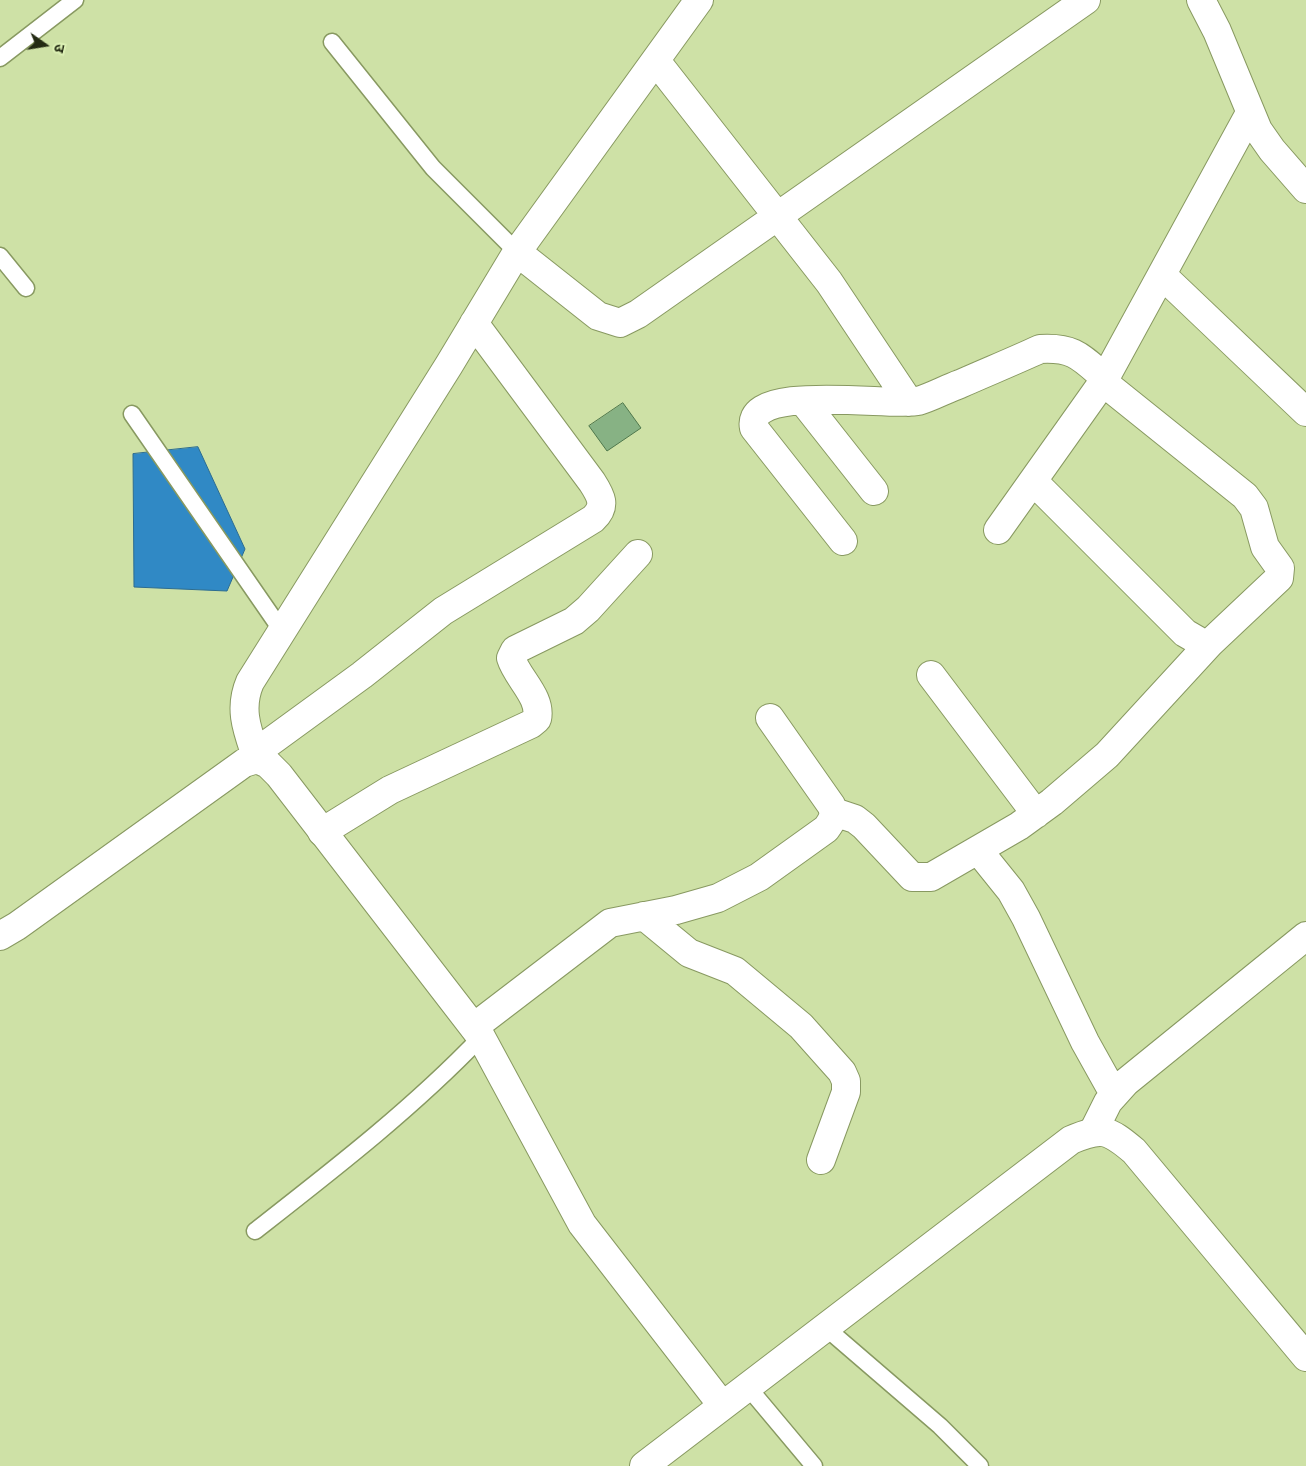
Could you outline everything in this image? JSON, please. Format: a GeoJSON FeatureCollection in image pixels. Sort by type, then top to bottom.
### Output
{"type":"FeatureCollection","features":[{"type":"Feature","properties":{"kind":"street"},"geometry":{"type":"LineString","coordinates":[[699,0],[518,252],[282,631],[245,694],[243,706],[245,723],[256,756],[280,775],[322,832],[478,1032],[582,1224],[722,1404]]}},
{"type":"Feature","properties":{"kind":"street"},"geometry":{"type":"LineString","coordinates":[[518,252],[598,316],[620,323],[638,314],[779,217],[1086,0]]}},
{"type":"Feature","properties":{"kind":"street"},"geometry":{"type":"LineString","coordinates":[[1201,0],[1218,31],[1250,113],[1272,150],[1306,189]]}},
{"type":"Feature","properties":{"kind":"street"},"geometry":{"type":"LineString","coordinates":[[656,61],[829,282],[909,402]]}},
{"type":"Feature","properties":{"kind":"street"},"geometry":{"type":"LineString","coordinates":[[998,530],[1104,380],[1250,113]]}},
{"type":"Feature","properties":{"kind":"street"},"geometry":{"type":"LineString","coordinates":[[1162,275],[1306,412]]}},
{"type":"Feature","properties":{"kind":"street"},"geometry":{"type":"LineString","coordinates":[[0,936],[17,926],[256,756],[443,611],[593,519],[601,512],[602,504],[592,482],[474,323]]}},
{"type":"Feature","properties":{"kind":"street"},"geometry":{"type":"LineString","coordinates":[[770,718],[834,812],[855,819],[864,826],[912,877],[931,877],[1036,814],[1107,755],[1210,643],[1279,578],[1280,568],[1265,547],[1254,508],[1245,496],[1104,380],[1076,352],[1060,348],[1040,349],[942,391],[909,402],[821,399],[784,403],[761,410],[756,414],[753,422],[754,428],[843,541]]}},
{"type":"Feature","properties":{"kind":"street"},"geometry":{"type":"LineString","coordinates":[[803,401],[874,491]]}},
{"type":"Feature","properties":{"kind":"street"},"geometry":{"type":"LineString","coordinates":[[1033,481],[1185,633],[1196,641],[1204,644],[1210,643]]}},
{"type":"Feature","properties":{"kind":"street"},"geometry":{"type":"LineString","coordinates":[[322,832],[390,790],[532,724],[537,719],[537,704],[514,667],[511,658],[515,650],[574,621],[588,609],[638,554]]}},
{"type":"Feature","properties":{"kind":"street"},"geometry":{"type":"LineString","coordinates":[[931,675],[1036,814]]}},
{"type":"Feature","properties":{"kind":"street"},"geometry":{"type":"LineString","coordinates":[[478,1032],[600,929],[610,923],[676,910],[718,898],[759,877],[826,829],[832,820],[834,812]]}},
{"type":"Feature","properties":{"kind":"street"},"geometry":{"type":"LineString","coordinates":[[978,850],[1011,891],[1026,918],[1085,1042],[1114,1094]]}},
{"type":"Feature","properties":{"kind":"street"},"geometry":{"type":"LineString","coordinates":[[644,916],[689,953],[735,971],[801,1026],[842,1072],[846,1080],[846,1092],[821,1160]]}},
{"type":"Feature","properties":{"kind":"street"},"geometry":{"type":"LineString","coordinates":[[1094,1130],[1101,1113],[1114,1094],[1306,936]]}},
{"type":"Feature","properties":{"kind":"street"},"geometry":{"type":"LineString","coordinates":[[644,1466],[722,1404],[1071,1140],[1094,1130],[1117,1136],[1134,1151],[1306,1357]]}},
{"type":"Feature","properties":{"kind":"lane"},"geometry":{"type":"LineString","coordinates":[[0,58],[75,0]]}},
{"type":"Feature","properties":{"kind":"lane"},"geometry":{"type":"LineString","coordinates":[[332,42],[433,168],[518,252]]}},
{"type":"Feature","properties":{"kind":"lane"},"geometry":{"type":"LineString","coordinates":[[0,256],[26,288]]}},
{"type":"Feature","properties":{"kind":"lane"},"geometry":{"type":"LineString","coordinates":[[132,414],[282,631]]}},
{"type":"Feature","properties":{"kind":"lane"},"geometry":{"type":"LineString","coordinates":[[255,1232],[371,1140],[444,1075],[478,1032]]}},
{"type":"Feature","properties":{"kind":"lane"},"geometry":{"type":"LineString","coordinates":[[825,1327],[940,1426],[980,1466]]}},
{"type":"Feature","properties":{"kind":"lane"},"geometry":{"type":"LineString","coordinates":[[747,1386],[814,1466]]}},
{"type":"Feature","properties":{"kind":"water"},"geometry":{"type":"Polygon","coordinates":[[[198,447],[245,549],[227,591],[134,587],[133,454],[198,447]]]}},
{"type":"Feature","properties":{"kind":"building"},"geometry":{"type":"Polygon","coordinates":[[[623,403],[641,428],[607,451],[589,426],[623,403]]]}}]}
